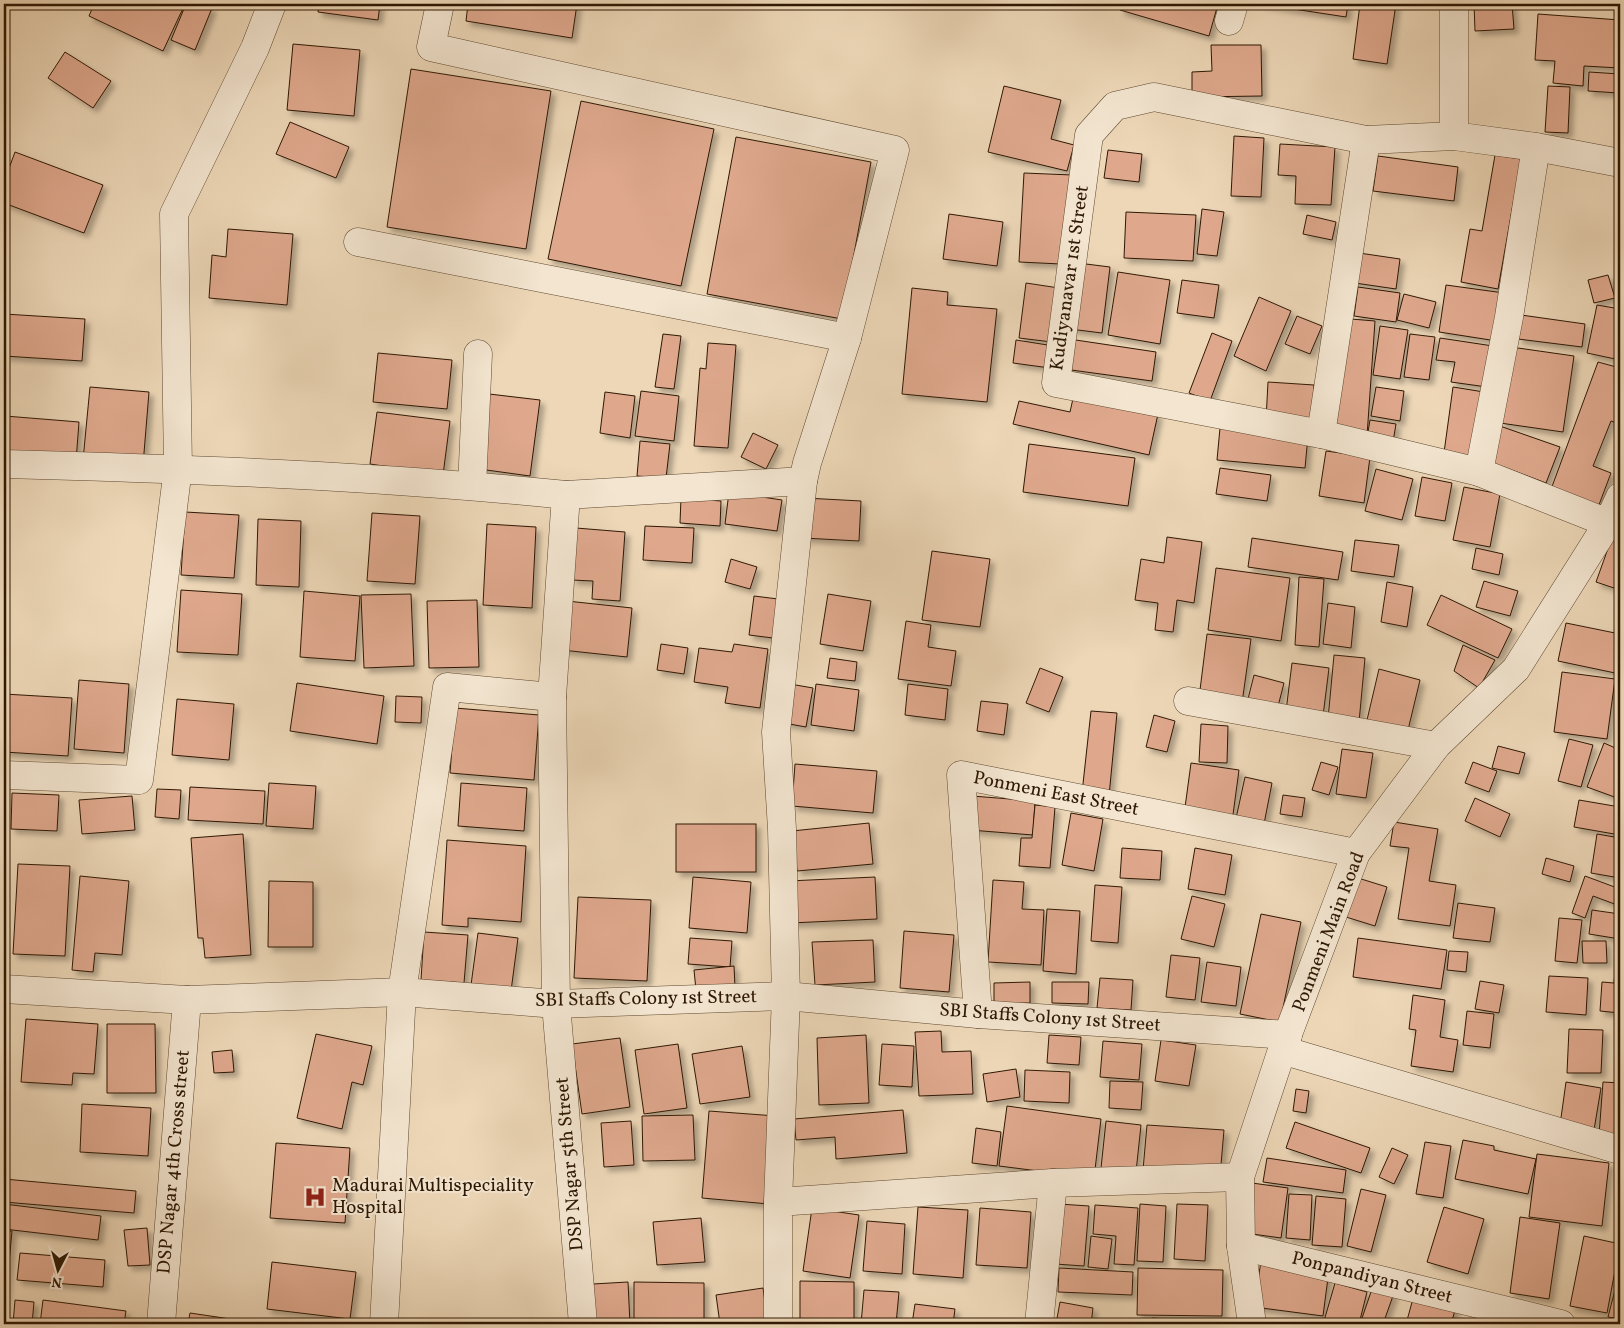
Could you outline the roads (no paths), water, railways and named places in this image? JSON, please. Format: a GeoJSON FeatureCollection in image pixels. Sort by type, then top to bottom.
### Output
{"type":"FeatureCollection","features":[{"type":"Feature","properties":{"kind":"street"},"geometry":{"type":"LineString","coordinates":[[4,775],[139,780],[178,468],[174,214],[255,48],[272,4]]}},
{"type":"Feature","properties":{"kind":"street"},"geometry":{"type":"LineString","coordinates":[[440,4],[431,47],[895,150],[847,338],[803,481],[776,732],[782,829],[786,996],[778,1202],[778,1324]]}},
{"type":"Feature","properties":{"kind":"street"},"geometry":{"type":"LineString","coordinates":[[1454,4],[1454,136],[1536,147],[1620,162]]}},
{"type":"Feature","properties":{"kind":"street","name":"Kudiyanavar 1st Street"},"geometry":{"type":"LineString","coordinates":[[1454,136],[1366,140],[1154,97],[1114,106],[1089,135],[1056,383],[1320,434],[1479,472],[1608,523]]}},
{"type":"Feature","properties":{"kind":"street"},"geometry":{"type":"LineString","coordinates":[[1320,434],[1366,140]]}},
{"type":"Feature","properties":{"kind":"street"},"geometry":{"type":"LineString","coordinates":[[1479,472],[1509,317],[1536,147]]}},
{"type":"Feature","properties":{"kind":"street"},"geometry":{"type":"LineString","coordinates":[[358,242],[847,338]]}},
{"type":"Feature","properties":{"kind":"street"},"geometry":{"type":"LineString","coordinates":[[472,486],[478,354]]}},
{"type":"Feature","properties":{"kind":"street"},"geometry":{"type":"LineString","coordinates":[[4,464],[178,468],[472,486],[566,496],[803,481]]}},
{"type":"Feature","properties":{"kind":"street","name":"DSP Nagar 5th Street"},"geometry":{"type":"LineString","coordinates":[[566,496],[552,697],[556,1004],[583,1324]]}},
{"type":"Feature","properties":{"kind":"street","name":"Ponmeni Main Road"},"geometry":{"type":"LineString","coordinates":[[1252,1324],[1241,1246],[1240,1177],[1285,1043],[1356,853],[1436,746],[1516,669],[1608,523],[1620,497]]}},
{"type":"Feature","properties":{"kind":"street"},"geometry":{"type":"LineString","coordinates":[[384,1324],[402,992],[447,687],[552,697]]}},
{"type":"Feature","properties":{"kind":"street"},"geometry":{"type":"LineString","coordinates":[[1188,701],[1436,746]]}},
{"type":"Feature","properties":{"kind":"street","name":"Ponmeni East Street"},"geometry":{"type":"LineString","coordinates":[[978,1014],[961,775],[1356,853]]}},
{"type":"Feature","properties":{"kind":"street","name":"SBI Staffs Colony 1st Street"},"geometry":{"type":"LineString","coordinates":[[4,989],[187,1000],[402,992],[556,1004],[786,996],[1285,1043],[1620,1150]]}},
{"type":"Feature","properties":{"kind":"street","name":"DSP Nagar 4th Cross street"},"geometry":{"type":"LineString","coordinates":[[161,1324],[187,1000]]}},
{"type":"Feature","properties":{"kind":"street"},"geometry":{"type":"LineString","coordinates":[[778,1202],[1053,1183],[1240,1177]]}},
{"type":"Feature","properties":{"kind":"street"},"geometry":{"type":"LineString","coordinates":[[1040,1324],[1053,1183]]}},
{"type":"Feature","properties":{"kind":"street","name":"Ponpandiyan Street"},"geometry":{"type":"LineString","coordinates":[[1241,1246],[1561,1324]]}},
{"type":"Feature","properties":{"kind":"place","name":"Madurai Multispeciality Hospital"},"geometry":{"type":"Point","coordinates":[315,1197]}}]}
